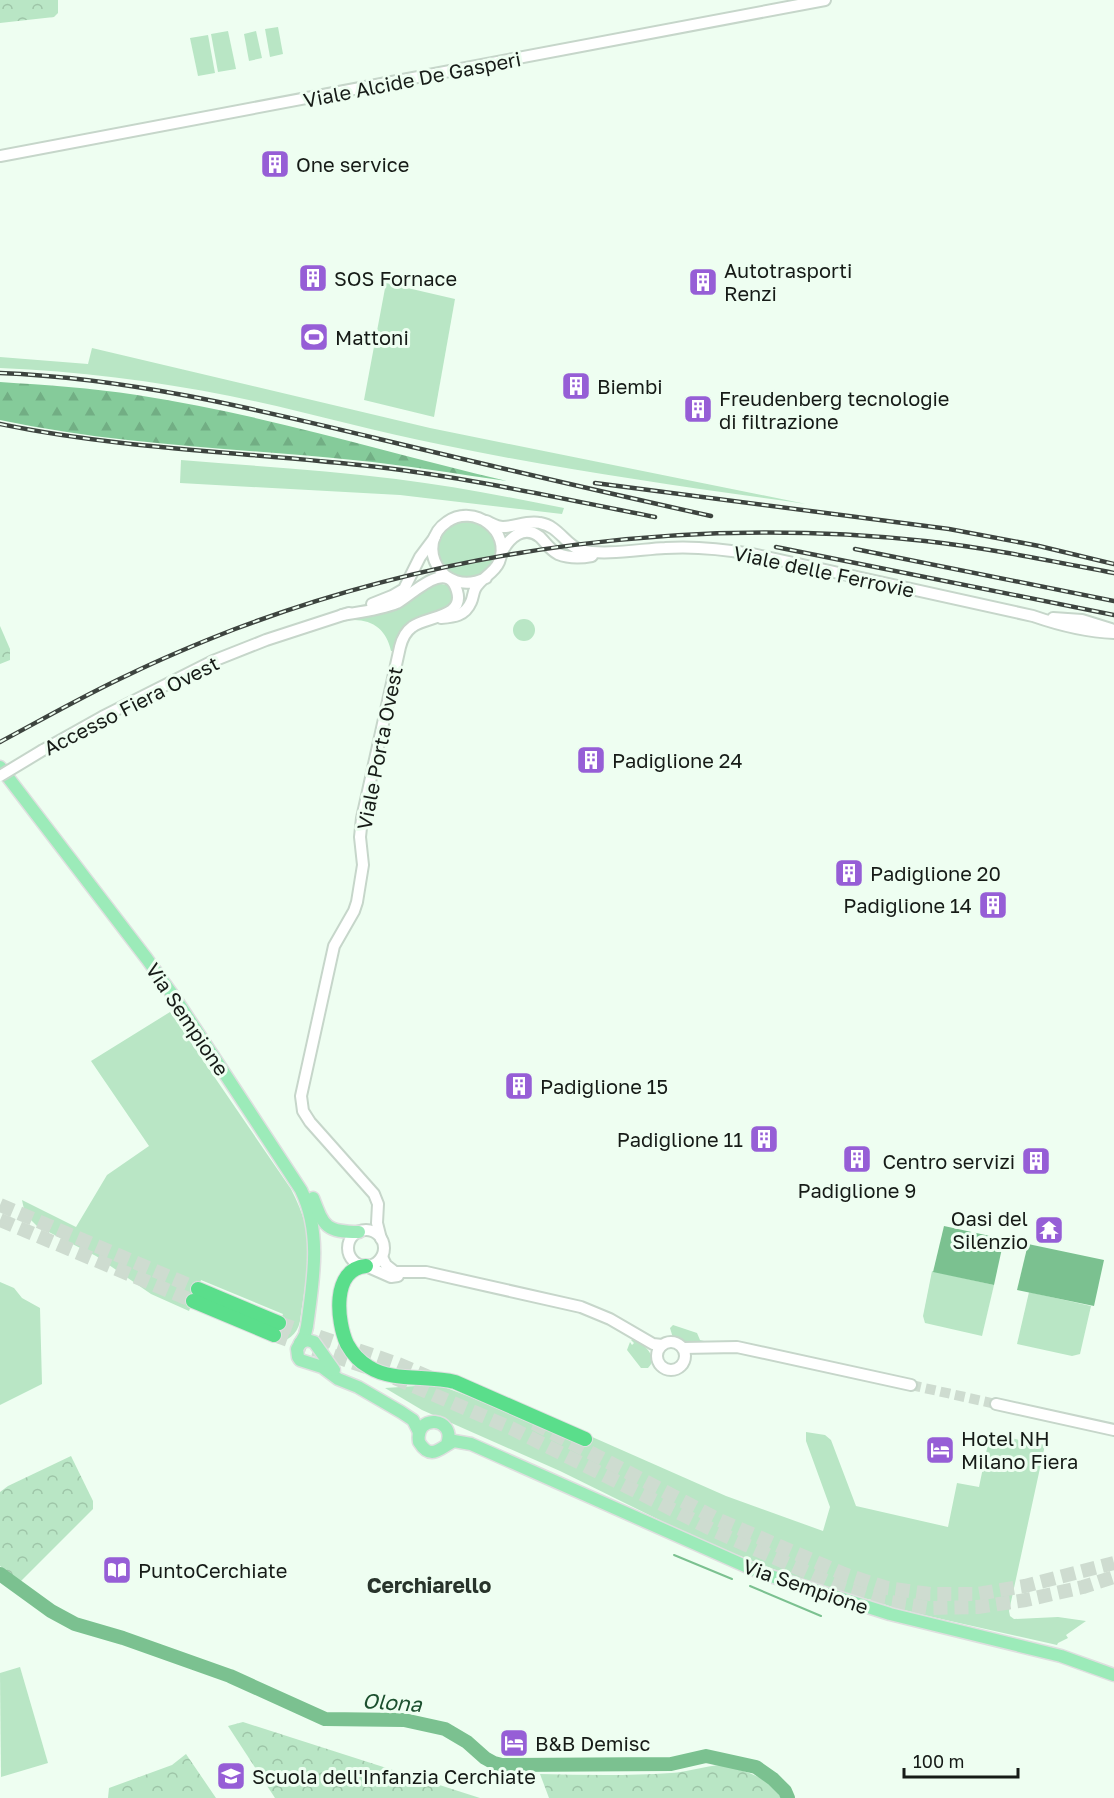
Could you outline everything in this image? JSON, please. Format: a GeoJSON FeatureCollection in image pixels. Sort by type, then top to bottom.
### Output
{"type":"FeatureCollection","features":[{"type":"Feature","properties":{"kind":"highway"},"geometry":{"type":"LineString","coordinates":[[366,1266],[357,1267],[349,1274],[342,1285],[339,1300],[339,1315],[346,1340],[350,1350],[363,1363],[375,1371],[388,1375],[438,1378],[461,1384],[585,1438]]}},
{"type":"Feature","properties":{"kind":"highway"},"geometry":{"type":"LineString","coordinates":[[196,1295],[276,1329]]}},
{"type":"Feature","properties":{"kind":"main road","name":"Via Sempione"},"geometry":{"type":"LineString","coordinates":[[0,767],[147,959],[298,1183],[310,1214],[315,1249],[306,1331],[300,1343]]}},
{"type":"Feature","properties":{"kind":"main road"},"geometry":{"type":"LineString","coordinates":[[277,1151],[304,1180],[327,1226],[339,1231],[359,1232]]}},
{"type":"Feature","properties":{"kind":"main road","name":"Via Sempione"},"geometry":{"type":"LineString","coordinates":[[311,1298],[313,1331],[327,1363],[335,1372],[362,1382],[406,1407],[422,1419],[431,1422]]}},
{"type":"Feature","properties":{"kind":"main road"},"geometry":{"type":"LineString","coordinates":[[307,1363],[311,1363],[319,1355],[318,1346],[307,1340],[300,1343],[297,1349],[300,1360],[307,1363],[322,1367],[338,1379],[358,1387],[413,1420],[419,1432],[419,1442],[426,1450],[439,1451],[447,1444],[449,1435],[441,1424],[431,1422],[419,1432]]}},
{"type":"Feature","properties":{"kind":"main road","name":"Via Sempione"},"geometry":{"type":"LineString","coordinates":[[447,1431],[461,1433],[490,1444],[502,1451],[510,1462]]}},
{"type":"Feature","properties":{"kind":"main road","name":"Via Sempione"},"geometry":{"type":"LineString","coordinates":[[447,1444],[454,1441],[464,1442],[568,1486],[761,1574],[890,1614],[1061,1656],[1114,1675]]}},
{"type":"Feature","properties":{"kind":"street","name":"Viale Alcide De Gasperi"},"geometry":{"type":"LineString","coordinates":[[0,156],[767,5],[825,0]]}},
{"type":"Feature","properties":{"kind":"street"},"geometry":{"type":"LineString","coordinates":[[476,517],[494,527],[501,553],[499,562],[486,578],[474,584],[449,579],[432,579],[405,598],[390,605],[342,615],[392,596],[404,589],[420,557],[441,527],[455,518],[476,517]]}},
{"type":"Feature","properties":{"kind":"street","name":"Viale delle Ferrovie"},"geometry":{"type":"LineString","coordinates":[[486,521],[503,527],[530,522],[541,523],[554,528],[581,550],[612,552]]}},
{"type":"Feature","properties":{"kind":"street","name":"Viale delle Ferrovie"},"geometry":{"type":"LineString","coordinates":[[501,553],[513,537],[529,532],[538,536],[555,552],[574,557],[676,547],[728,550],[1033,616],[1082,620],[1114,632]]}},
{"type":"Feature","properties":{"kind":"street"},"geometry":{"type":"LineString","coordinates":[[435,537],[434,560],[438,569],[449,579]]}},
{"type":"Feature","properties":{"kind":"street","name":"Viale Porta Ovest"},"geometry":{"type":"LineString","coordinates":[[435,619],[454,618],[465,611],[476,587],[486,578]]}},
{"type":"Feature","properties":{"kind":"street","name":"Viale Porta Ovest"},"geometry":{"type":"LineString","coordinates":[[381,1239],[377,1223],[377,1201],[374,1194],[305,1116],[301,1096],[334,946],[357,902],[363,865],[360,837],[362,818],[400,646],[405,635],[413,626],[449,612],[457,602],[456,589],[449,579]]}},
{"type":"Feature","properties":{"kind":"street","name":"Accesso Fiera Ovest"},"geometry":{"type":"LineString","coordinates":[[0,776],[102,717],[213,661],[266,640],[342,615]]}},
{"type":"Feature","properties":{"kind":"street","name":"Viale Porta Ovest"},"geometry":{"type":"LineString","coordinates":[[359,1232],[373,1213],[373,1202],[366,1187]]}},
{"type":"Feature","properties":{"kind":"street"},"geometry":{"type":"LineString","coordinates":[[366,1266],[382,1257],[384,1248],[381,1239],[371,1231],[359,1232],[351,1239],[349,1250],[354,1260],[359,1264],[391,1276],[413,1272]]}},
{"type":"Feature","properties":{"kind":"street"},"geometry":{"type":"LineString","coordinates":[[382,1257],[386,1265],[395,1272],[426,1272],[581,1307],[610,1319],[653,1344],[662,1345],[672,1342],[684,1351],[737,1347],[911,1385]]}},
{"type":"Feature","properties":{"kind":"street"},"geometry":{"type":"LineString","coordinates":[[638,1335],[665,1369],[675,1370],[682,1365],[684,1351]]}},
{"type":"Feature","properties":{"kind":"street"},"geometry":{"type":"LineString","coordinates":[[657,1359],[657,1352],[662,1345]]}},
{"type":"Feature","properties":{"kind":"street"},"geometry":{"type":"LineString","coordinates":[[996,1404],[1114,1430]]}},
{"type":"Feature","properties":{"kind":"green space"},"geometry":{"type":"Polygon","coordinates":[[[0,0],[58,0],[58,13],[54,17],[0,23],[0,0]]]}},
{"type":"Feature","properties":{"kind":"green space"},"geometry":{"type":"Polygon","coordinates":[[[278,27],[283,54],[270,57],[265,29],[278,27]]]}},
{"type":"Feature","properties":{"kind":"green space"},"geometry":{"type":"Polygon","coordinates":[[[228,31],[236,69],[218,72],[211,34],[228,31]]]}},
{"type":"Feature","properties":{"kind":"green space"},"geometry":{"type":"Polygon","coordinates":[[[256,31],[262,58],[249,61],[244,34],[256,31]]]}},
{"type":"Feature","properties":{"kind":"green space"},"geometry":{"type":"Polygon","coordinates":[[[208,35],[215,73],[198,76],[190,38],[208,35]]]}},
{"type":"Feature","properties":{"kind":"green space"},"geometry":{"type":"Polygon","coordinates":[[[386,283],[455,299],[434,417],[364,400],[386,283]]]}},
{"type":"Feature","properties":{"kind":"green space"},"geometry":{"type":"Polygon","coordinates":[[[92,348],[430,428],[806,504],[624,478],[488,454],[230,396],[173,386],[87,374],[0,368],[0,357],[88,364],[92,348]]]}},
{"type":"Feature","properties":{"kind":"green space"},"geometry":{"type":"Polygon","coordinates":[[[0,382],[103,390],[184,403],[277,423],[507,481],[372,462],[88,435],[0,420],[0,382]]]}},
{"type":"Feature","properties":{"kind":"green space"},"geometry":{"type":"Polygon","coordinates":[[[181,460],[396,479],[459,488],[564,508],[562,514],[400,495],[180,483],[181,460]]]}},
{"type":"Feature","properties":{"kind":"green space"},"geometry":{"type":"Polygon","coordinates":[[[461,520],[473,520],[488,528],[496,543],[496,555],[488,570],[473,578],[461,578],[446,570],[438,555],[438,543],[446,528],[461,520]]]}},
{"type":"Feature","properties":{"kind":"green space"},"geometry":{"type":"Polygon","coordinates":[[[434,583],[448,585],[455,594],[450,608],[421,617],[407,625],[401,632],[393,651],[383,632],[378,628],[368,622],[354,620],[354,617],[434,583]]]}},
{"type":"Feature","properties":{"kind":"green space"},"geometry":{"type":"Polygon","coordinates":[[[524,619],[532,622],[535,630],[532,638],[524,641],[516,638],[513,630],[516,622],[524,619]]]}},
{"type":"Feature","properties":{"kind":"green space"},"geometry":{"type":"Polygon","coordinates":[[[0,626],[10,649],[10,660],[0,664],[0,626]]]}},
{"type":"Feature","properties":{"kind":"green space"},"geometry":{"type":"Polygon","coordinates":[[[170,1012],[291,1189],[302,1215],[308,1248],[305,1285],[299,1326],[286,1340],[271,1342],[283,1314],[201,1280],[189,1311],[151,1294],[96,1256],[37,1226],[25,1214],[22,1200],[76,1227],[107,1175],[149,1146],[91,1061],[170,1012]]]}},
{"type":"Feature","properties":{"kind":"green space"},"geometry":{"type":"Polygon","coordinates":[[[932,1271],[994,1285],[982,1336],[925,1323],[923,1316],[932,1271]]]}},
{"type":"Feature","properties":{"kind":"green space"},"geometry":{"type":"Polygon","coordinates":[[[0,1282],[14,1288],[22,1298],[40,1308],[42,1384],[0,1405],[0,1282]]]}},
{"type":"Feature","properties":{"kind":"green space"},"geometry":{"type":"Polygon","coordinates":[[[1029,1292],[1091,1306],[1080,1354],[1072,1356],[1017,1344],[1029,1292]]]}},
{"type":"Feature","properties":{"kind":"green space"},"geometry":{"type":"Polygon","coordinates":[[[673,1325],[697,1333],[700,1340],[708,1344],[686,1344],[673,1338],[670,1328],[673,1325]]]}},
{"type":"Feature","properties":{"kind":"green space"},"geometry":{"type":"Polygon","coordinates":[[[635,1339],[646,1348],[651,1356],[651,1364],[648,1368],[641,1368],[627,1350],[630,1342],[632,1345],[634,1343],[631,1340],[635,1339]]]}},
{"type":"Feature","properties":{"kind":"green space"},"geometry":{"type":"Polygon","coordinates":[[[431,1385],[468,1396],[584,1446],[590,1436],[726,1496],[823,1531],[830,1507],[806,1441],[806,1432],[825,1435],[831,1440],[856,1506],[948,1527],[957,1483],[979,1487],[990,1434],[1045,1445],[1009,1611],[1010,1616],[1014,1619],[1058,1617],[1086,1621],[1066,1635],[1068,1638],[1057,1645],[829,1591],[702,1541],[560,1471],[422,1410],[385,1388],[431,1385]]]}},
{"type":"Feature","properties":{"kind":"green space"},"geometry":{"type":"Polygon","coordinates":[[[71,1456],[93,1501],[93,1509],[20,1582],[0,1566],[0,1492],[71,1456]]]}},
{"type":"Feature","properties":{"kind":"green space"},"geometry":{"type":"Polygon","coordinates":[[[20,1667],[48,1763],[1,1777],[0,1673],[20,1667]]]}},
{"type":"Feature","properties":{"kind":"green space"},"geometry":{"type":"Polygon","coordinates":[[[243,1722],[480,1798],[275,1798],[228,1726],[243,1722]]]}},
{"type":"Feature","properties":{"kind":"green space"},"geometry":{"type":"Polygon","coordinates":[[[186,1754],[216,1798],[108,1798],[109,1788],[172,1765],[186,1754]]]}},
{"type":"Feature","properties":{"kind":"green space"},"geometry":{"type":"Polygon","coordinates":[[[722,1765],[763,1779],[781,1798],[549,1798],[540,1774],[655,1774],[722,1765]]]}},
{"type":"Feature","properties":{"kind":"shaded area"},"geometry":{"type":"Polygon","coordinates":[[[944,1226],[1004,1239],[994,1285],[933,1272],[944,1226]]]}},
{"type":"Feature","properties":{"kind":"shaded area"},"geometry":{"type":"Polygon","coordinates":[[[1028,1244],[1104,1260],[1094,1306],[1017,1290],[1028,1244]]]}},
{"type":"Feature","properties":{"kind":"waterway"},"geometry":{"type":"LineString","coordinates":[[674,1555],[732,1579]]}},
{"type":"Feature","properties":{"kind":"waterway","name":"Olona"},"geometry":{"type":"LineString","coordinates":[[0,1574],[51,1611],[75,1624],[123,1638],[230,1676],[325,1719],[404,1720],[445,1729],[467,1742],[485,1758],[502,1765],[671,1764],[706,1756],[756,1767],[773,1779],[785,1791],[788,1798]]}},
{"type":"Feature","properties":{"kind":"waterway"},"geometry":{"type":"LineString","coordinates":[[750,1586],[821,1616]]}},
{"type":"Feature","properties":{"kind":"tunnel"},"geometry":{"type":"LineString","coordinates":[[0,1205],[198,1289]]}},
{"type":"Feature","properties":{"kind":"tunnel"},"geometry":{"type":"LineString","coordinates":[[0,1220],[193,1301]]}},
{"type":"Feature","properties":{"kind":"tunnel"},"geometry":{"type":"LineString","coordinates":[[279,1323],[398,1364],[431,1378]]}},
{"type":"Feature","properties":{"kind":"tunnel"},"geometry":{"type":"LineString","coordinates":[[274,1335],[369,1368]]}},
{"type":"Feature","properties":{"kind":"tunnel"},"geometry":{"type":"LineString","coordinates":[[395,1378],[511,1428],[713,1530],[842,1588],[884,1601],[929,1608],[978,1607],[1026,1600],[1083,1587],[1114,1577]]}},
{"type":"Feature","properties":{"kind":"tunnel"},"geometry":{"type":"LineString","coordinates":[[911,1385],[996,1404]]}},
{"type":"Feature","properties":{"kind":"tunnel"},"geometry":{"type":"LineString","coordinates":[[534,1423],[717,1519],[844,1574],[887,1588],[930,1594],[977,1594],[1025,1586],[1114,1563]]}},
{"type":"Feature","properties":{"kind":"railway"},"geometry":{"type":"LineString","coordinates":[[0,373],[95,381],[189,396],[711,516]]}},
{"type":"Feature","properties":{"kind":"railway"},"geometry":{"type":"LineString","coordinates":[[0,424],[94,440],[378,467],[517,489],[655,517]]}},
{"type":"Feature","properties":{"kind":"railway"},"geometry":{"type":"LineString","coordinates":[[595,483],[949,529],[1039,546],[1114,564]]}},
{"type":"Feature","properties":{"kind":"railway"},"geometry":{"type":"LineString","coordinates":[[0,742],[112,683],[235,629],[318,601],[402,577],[488,559],[575,545],[662,536],[750,533],[838,534],[949,544],[1114,573]]}},
{"type":"Feature","properties":{"kind":"railway"},"geometry":{"type":"LineString","coordinates":[[776,547],[1114,615]]}},
{"type":"Feature","properties":{"kind":"railway"},"geometry":{"type":"LineString","coordinates":[[855,549],[1114,601]]}},
{"type":"Feature","properties":{"kind":"place","name":"One service"},"geometry":{"type":"Point","coordinates":[275,164]}},
{"type":"Feature","properties":{"kind":"place","name":"SOS Fornace"},"geometry":{"type":"Point","coordinates":[313,278]}},
{"type":"Feature","properties":{"kind":"place","name":"Autotrasporti Renzi"},"geometry":{"type":"Point","coordinates":[703,282]}},
{"type":"Feature","properties":{"kind":"place","name":"Mattoni"},"geometry":{"type":"Point","coordinates":[314,337]}},
{"type":"Feature","properties":{"kind":"place","name":"Biembi"},"geometry":{"type":"Point","coordinates":[576,386]}},
{"type":"Feature","properties":{"kind":"place","name":"Freudenberg tecnologie di filtrazione"},"geometry":{"type":"Point","coordinates":[698,409]}},
{"type":"Feature","properties":{"kind":"place","name":"Padiglione 24"},"geometry":{"type":"Point","coordinates":[591,760]}},
{"type":"Feature","properties":{"kind":"place","name":"Padiglione 20"},"geometry":{"type":"Point","coordinates":[849,873]}},
{"type":"Feature","properties":{"kind":"place","name":"Padiglione 14"},"geometry":{"type":"Point","coordinates":[993,905]}},
{"type":"Feature","properties":{"kind":"place","name":"Padiglione 15"},"geometry":{"type":"Point","coordinates":[519,1086]}},
{"type":"Feature","properties":{"kind":"place","name":"Padiglione 11"},"geometry":{"type":"Point","coordinates":[764,1139]}},
{"type":"Feature","properties":{"kind":"place","name":"Padiglione 9"},"geometry":{"type":"Point","coordinates":[857,1159]}},
{"type":"Feature","properties":{"kind":"place","name":"Centro servizi"},"geometry":{"type":"Point","coordinates":[1036,1161]}},
{"type":"Feature","properties":{"kind":"place","name":"Oasi del Silenzio"},"geometry":{"type":"Point","coordinates":[1049,1230]}},
{"type":"Feature","properties":{"kind":"place","name":"Hotel NH Milano Fiera"},"geometry":{"type":"Point","coordinates":[940,1450]}},
{"type":"Feature","properties":{"kind":"place","name":"PuntoCerchiate"},"geometry":{"type":"Point","coordinates":[117,1570]}},
{"type":"Feature","properties":{"kind":"place","name":"B&B Demisc"},"geometry":{"type":"Point","coordinates":[514,1743]}},
{"type":"Feature","properties":{"kind":"place","name":"Scuola dell'Infanzia Cerchiate"},"geometry":{"type":"Point","coordinates":[231,1776]}},
{"type":"Feature","properties":{"kind":"district","name":"Cerchiarello"},"geometry":{"type":"Point","coordinates":[429,1585]}}]}
